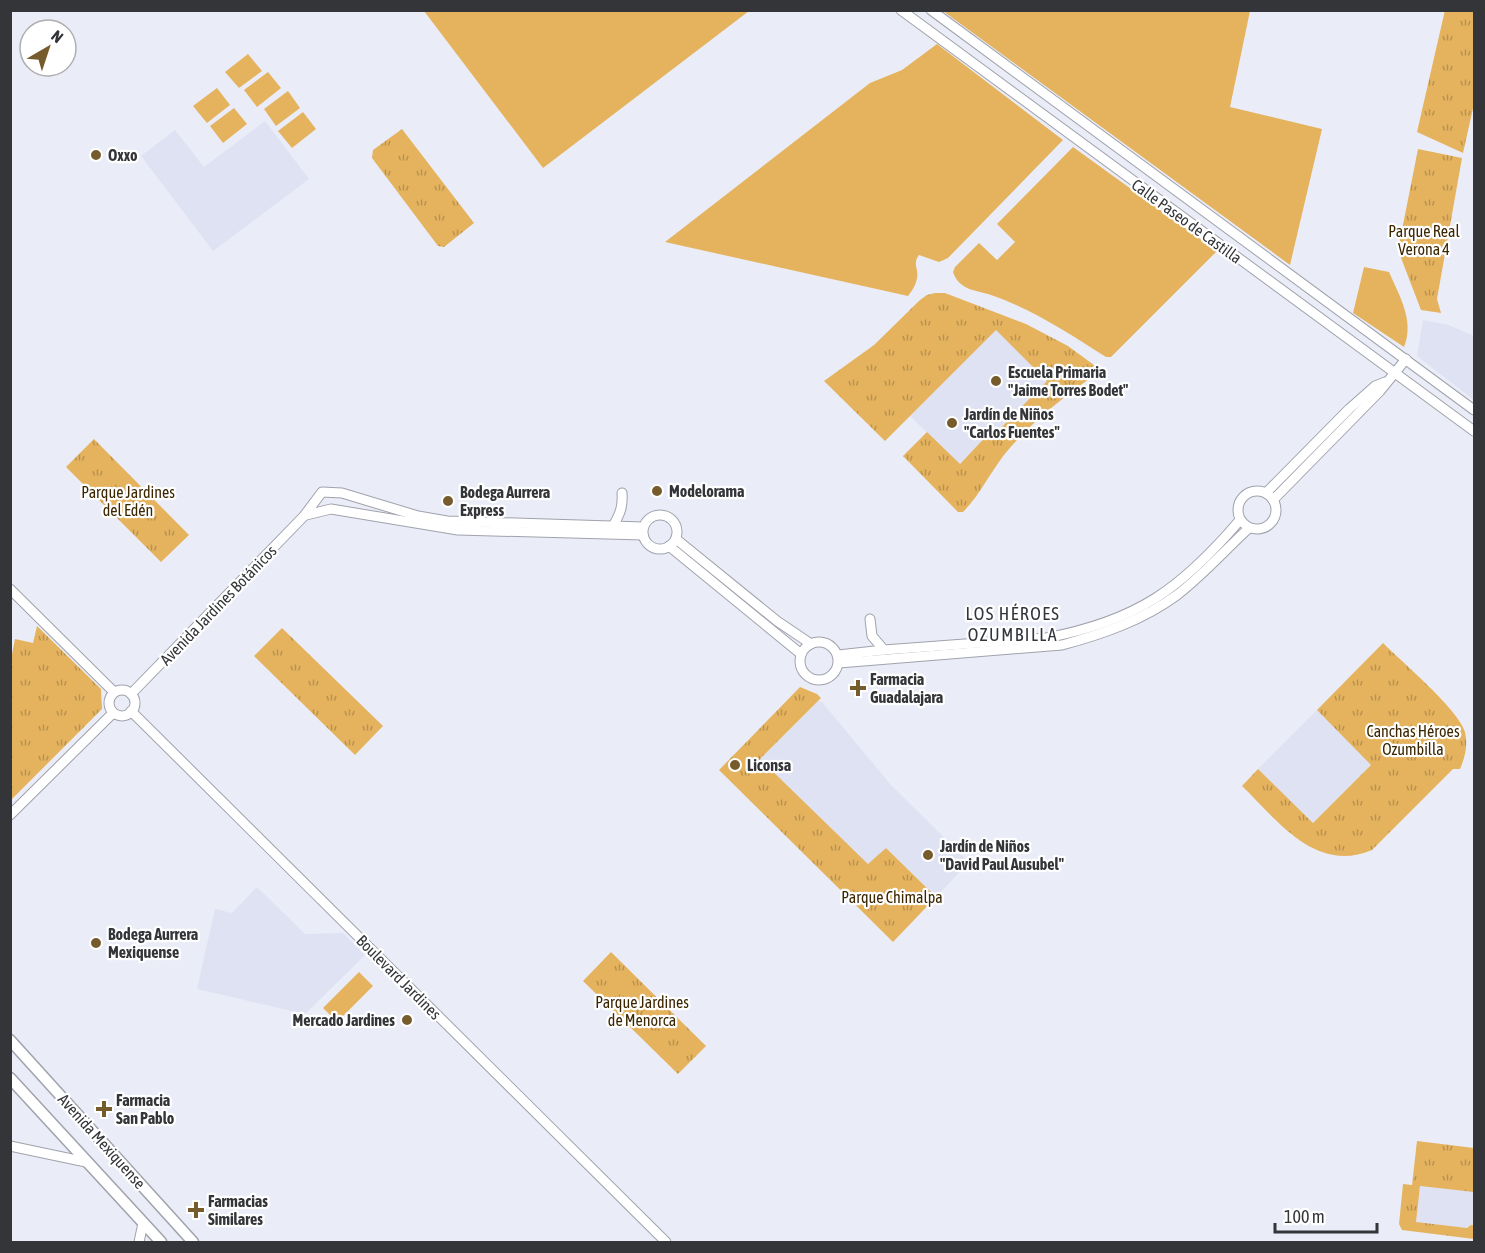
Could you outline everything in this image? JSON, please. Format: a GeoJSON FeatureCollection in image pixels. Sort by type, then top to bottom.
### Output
{"type":"FeatureCollection","features":[{"type":"Feature","properties":{"kind":"main road","name":"Avenida Mexiquense"},"geometry":{"type":"LineString","coordinates":[[10,1040],[193,1242]]}},
{"type":"Feature","properties":{"kind":"main road","name":"Avenida Mexiquense"},"geometry":{"type":"LineString","coordinates":[[10,1078],[161,1242]]}},
{"type":"Feature","properties":{"kind":"street","name":"Calle Paseo de Castilla"},"geometry":{"type":"LineString","coordinates":[[901,10],[1474,431]]}},
{"type":"Feature","properties":{"kind":"street","name":"Calle Paseo de Castilla"},"geometry":{"type":"LineString","coordinates":[[931,10],[1474,410]]}},
{"type":"Feature","properties":{"kind":"street"},"geometry":{"type":"LineString","coordinates":[[1227,250],[1238,237]]}},
{"type":"Feature","properties":{"kind":"street"},"geometry":{"type":"LineString","coordinates":[[1378,360],[1389,356],[1392,349]]}},
{"type":"Feature","properties":{"kind":"street"},"geometry":{"type":"LineString","coordinates":[[1269,497],[1380,391],[1406,358]]}},
{"type":"Feature","properties":{"kind":"street"},"geometry":{"type":"LineString","coordinates":[[1412,385],[1410,375],[1417,370],[1423,371]]}},
{"type":"Feature","properties":{"kind":"street"},"geometry":{"type":"LineString","coordinates":[[1258,491],[1269,497],[1275,514],[1273,521],[1266,527],[1258,530],[1249,528],[1240,520],[1237,512],[1243,496],[1258,491]]}},
{"type":"Feature","properties":{"kind":"street","name":"Avenida Jardines Botánicos"},"geometry":{"type":"LineString","coordinates":[[131,694],[304,516],[322,492],[342,494],[418,516],[447,521],[613,526],[643,531]]}},
{"type":"Feature","properties":{"kind":"street"},"geometry":{"type":"LineString","coordinates":[[613,526],[623,505],[622,493]]}},
{"type":"Feature","properties":{"kind":"street"},"geometry":{"type":"LineString","coordinates":[[372,516],[378,504]]}},
{"type":"Feature","properties":{"kind":"street"},"geometry":{"type":"LineString","coordinates":[[304,516],[331,509],[458,530],[643,531]]}},
{"type":"Feature","properties":{"kind":"street"},"geometry":{"type":"LineString","coordinates":[[656,515],[664,515],[672,519],[677,528],[672,543],[662,549],[648,544],[643,531],[648,519],[656,515]]}},
{"type":"Feature","properties":{"kind":"street"},"geometry":{"type":"LineString","coordinates":[[838,659],[884,650],[1046,638],[1073,633],[1114,619],[1154,600],[1186,577],[1240,520]]}},
{"type":"Feature","properties":{"kind":"street"},"geometry":{"type":"LineString","coordinates":[[838,659],[1062,645],[1083,640],[1138,619],[1177,595],[1249,528]]}},
{"type":"Feature","properties":{"kind":"street"},"geometry":{"type":"LineString","coordinates":[[672,543],[810,644]]}},
{"type":"Feature","properties":{"kind":"street"},"geometry":{"type":"LineString","coordinates":[[672,543],[801,654]]}},
{"type":"Feature","properties":{"kind":"street"},"geometry":{"type":"LineString","coordinates":[[10,589],[114,692]]}},
{"type":"Feature","properties":{"kind":"street"},"geometry":{"type":"LineString","coordinates":[[870,619],[872,636],[884,650]]}},
{"type":"Feature","properties":{"kind":"street"},"geometry":{"type":"LineString","coordinates":[[819,642],[827,644],[834,649],[838,659],[836,672],[820,681],[805,675],[801,668],[801,654],[810,644],[819,642]]}},
{"type":"Feature","properties":{"kind":"street"},"geometry":{"type":"LineString","coordinates":[[123,690],[131,694],[135,704],[131,711],[122,716],[111,709],[109,700],[114,692],[123,690]]}},
{"type":"Feature","properties":{"kind":"street","name":"Boulevard Jardines"},"geometry":{"type":"LineString","coordinates":[[131,711],[666,1242]]}},
{"type":"Feature","properties":{"kind":"street"},"geometry":{"type":"LineString","coordinates":[[10,815],[114,712]]}},
{"type":"Feature","properties":{"kind":"street"},"geometry":{"type":"LineString","coordinates":[[10,1146],[86,1162]]}},
{"type":"Feature","properties":{"kind":"street"},"geometry":{"type":"LineString","coordinates":[[139,1242],[143,1223]]}},
{"type":"Feature","properties":{"kind":"shaded area"},"geometry":{"type":"Polygon","coordinates":[[[265,121],[309,179],[213,251],[141,156],[175,130],[204,167],[265,121]]]}},
{"type":"Feature","properties":{"kind":"shaded area"},"geometry":{"type":"Polygon","coordinates":[[[1423,320],[1449,325],[1474,336],[1474,400],[1417,356],[1423,320]]]}},
{"type":"Feature","properties":{"kind":"shaded area","name":"Escuela Primaria \"Jaime Torres Bodet\""},"geometry":{"type":"Polygon","coordinates":[[[996,329],[1048,381],[997,432],[993,430],[959,464],[910,416],[996,329]]]}},
{"type":"Feature","properties":{"kind":"shaded area"},"geometry":{"type":"Polygon","coordinates":[[[818,701],[822,702],[891,785],[969,862],[936,897],[886,848],[869,865],[760,759],[818,701]]]}},
{"type":"Feature","properties":{"kind":"shaded area"},"geometry":{"type":"Polygon","coordinates":[[[1317,710],[1372,764],[1313,823],[1258,769],[1317,710]]]}},
{"type":"Feature","properties":{"kind":"shaded area"},"geometry":{"type":"Polygon","coordinates":[[[257,887],[305,934],[343,933],[365,955],[305,1014],[197,989],[215,909],[232,913],[257,887]]]}},
{"type":"Feature","properties":{"kind":"shaded area"},"geometry":{"type":"Polygon","coordinates":[[[1420,1186],[1474,1192],[1474,1225],[1467,1228],[1416,1223],[1420,1186]]]}},
{"type":"Feature","properties":{"kind":"green space"},"geometry":{"type":"Polygon","coordinates":[[[1445,10],[1474,11],[1474,104],[1463,153],[1417,132],[1445,10]]]}},
{"type":"Feature","properties":{"kind":"green space"},"geometry":{"type":"Polygon","coordinates":[[[424,11],[749,11],[543,168],[424,11]]]}},
{"type":"Feature","properties":{"kind":"green space"},"geometry":{"type":"Polygon","coordinates":[[[943,11],[1250,11],[1230,107],[1322,129],[1290,265],[943,11]]]}},
{"type":"Feature","properties":{"kind":"green space"},"geometry":{"type":"Polygon","coordinates":[[[937,44],[1063,140],[948,258],[939,262],[919,255],[916,261],[916,281],[908,296],[665,242],[870,83],[902,70],[937,44]]]}},
{"type":"Feature","properties":{"kind":"green space"},"geometry":{"type":"Polygon","coordinates":[[[248,54],[262,71],[239,88],[225,72],[248,54]]]}},
{"type":"Feature","properties":{"kind":"green space"},"geometry":{"type":"Polygon","coordinates":[[[268,72],[281,88],[257,107],[244,90],[268,72]]]}},
{"type":"Feature","properties":{"kind":"green space"},"geometry":{"type":"Polygon","coordinates":[[[217,88],[230,105],[207,123],[193,106],[217,88]]]}},
{"type":"Feature","properties":{"kind":"green space"},"geometry":{"type":"Polygon","coordinates":[[[288,91],[300,108],[276,126],[264,109],[288,91]]]}},
{"type":"Feature","properties":{"kind":"green space"},"geometry":{"type":"Polygon","coordinates":[[[234,108],[247,124],[223,143],[210,126],[234,108]]]}},
{"type":"Feature","properties":{"kind":"green space"},"geometry":{"type":"Polygon","coordinates":[[[303,112],[316,129],[292,148],[278,131],[303,112]]]}},
{"type":"Feature","properties":{"kind":"green space"},"geometry":{"type":"Polygon","coordinates":[[[402,129],[474,223],[444,247],[438,246],[372,158],[373,150],[402,129]]]}},
{"type":"Feature","properties":{"kind":"green space"},"geometry":{"type":"Polygon","coordinates":[[[1073,147],[1217,251],[1111,357],[1106,357],[1021,307],[963,286],[953,272],[955,267],[979,243],[997,260],[1015,242],[997,224],[1073,147]]]}},
{"type":"Feature","properties":{"kind":"green space","name":"Parque Real Verona 4"},"geometry":{"type":"Polygon","coordinates":[[[1418,149],[1462,158],[1437,299],[1441,313],[1421,310],[1398,250],[1418,149]]]}},
{"type":"Feature","properties":{"kind":"green space"},"geometry":{"type":"Polygon","coordinates":[[[1364,267],[1389,272],[1407,318],[1408,328],[1404,347],[1353,313],[1364,267]]]}},
{"type":"Feature","properties":{"kind":"green space"},"geometry":{"type":"Polygon","coordinates":[[[935,293],[945,293],[1026,324],[1068,346],[1098,368],[1096,374],[1047,412],[1014,443],[963,512],[958,512],[903,456],[927,432],[960,464],[993,429],[997,432],[1047,381],[996,330],[885,441],[824,381],[874,345],[920,300],[935,293]]]}},
{"type":"Feature","properties":{"kind":"green space","name":"Parque Jardines del Edén"},"geometry":{"type":"Polygon","coordinates":[[[94,439],[189,535],[161,562],[66,467],[94,439]]]}},
{"type":"Feature","properties":{"kind":"green space"},"geometry":{"type":"Polygon","coordinates":[[[37,626],[101,689],[102,709],[11,800],[11,659],[15,639],[33,643],[37,626]]]}},
{"type":"Feature","properties":{"kind":"green space"},"geometry":{"type":"Polygon","coordinates":[[[282,628],[383,726],[355,755],[254,656],[282,628]]]}},
{"type":"Feature","properties":{"kind":"green space","name":"Canchas Héroes Ozumbilla"},"geometry":{"type":"Polygon","coordinates":[[[1383,643],[1441,699],[1461,723],[1466,737],[1465,756],[1460,769],[1453,769],[1372,850],[1352,856],[1333,855],[1316,850],[1284,828],[1242,786],[1258,769],[1313,823],[1371,765],[1317,710],[1383,643]]]}},
{"type":"Feature","properties":{"kind":"green space","name":"Parque Chimalpa"},"geometry":{"type":"Polygon","coordinates":[[[800,687],[821,698],[760,759],[868,864],[886,848],[936,897],[893,942],[719,770],[800,687]]]}},
{"type":"Feature","properties":{"kind":"green space","name":"Parque Jardines de Menorca"},"geometry":{"type":"Polygon","coordinates":[[[611,952],[706,1046],[678,1074],[583,981],[611,952]]]}},
{"type":"Feature","properties":{"kind":"green space"},"geometry":{"type":"Polygon","coordinates":[[[359,972],[373,986],[337,1022],[323,1008],[359,972]]]}},
{"type":"Feature","properties":{"kind":"green space"},"geometry":{"type":"Polygon","coordinates":[[[1417,1141],[1474,1148],[1474,1192],[1420,1186],[1416,1222],[1467,1228],[1474,1225],[1474,1239],[1402,1230],[1399,1224],[1403,1184],[1412,1185],[1417,1141]]]}},
{"type":"Feature","properties":{"kind":"place","name":"Oxxo"},"geometry":{"type":"Point","coordinates":[96,155]}},
{"type":"Feature","properties":{"kind":"place","name":"Escuela Primaria \"Jaime Torres Bodet\""},"geometry":{"type":"Point","coordinates":[996,381]}},
{"type":"Feature","properties":{"kind":"place","name":"Jardín de Niños \"Carlos Fuentes\""},"geometry":{"type":"Point","coordinates":[952,423]}},
{"type":"Feature","properties":{"kind":"place","name":"Modelorama"},"geometry":{"type":"Point","coordinates":[657,491]}},
{"type":"Feature","properties":{"kind":"place","name":"Bodega Aurrera Express"},"geometry":{"type":"Point","coordinates":[448,501]}},
{"type":"Feature","properties":{"kind":"place","name":"Farmacia Guadalajara"},"geometry":{"type":"Point","coordinates":[858,688]}},
{"type":"Feature","properties":{"kind":"place","name":"Liconsa"},"geometry":{"type":"Point","coordinates":[735,765]}},
{"type":"Feature","properties":{"kind":"place","name":"Jardín de Niños \"David Paul Ausubel\""},"geometry":{"type":"Point","coordinates":[928,855]}},
{"type":"Feature","properties":{"kind":"place","name":"Bodega Aurrera Mexiquense"},"geometry":{"type":"Point","coordinates":[96,943]}},
{"type":"Feature","properties":{"kind":"place","name":"Mercado Jardines"},"geometry":{"type":"Point","coordinates":[407,1020]}},
{"type":"Feature","properties":{"kind":"place","name":"Farmacia San Pablo"},"geometry":{"type":"Point","coordinates":[104,1109]}},
{"type":"Feature","properties":{"kind":"place","name":"Farmacias Similares"},"geometry":{"type":"Point","coordinates":[196,1210]}},
{"type":"Feature","properties":{"kind":"district","name":"LOS HÉROES OZUMBILLA"},"geometry":{"type":"Point","coordinates":[1013,623]}}]}
